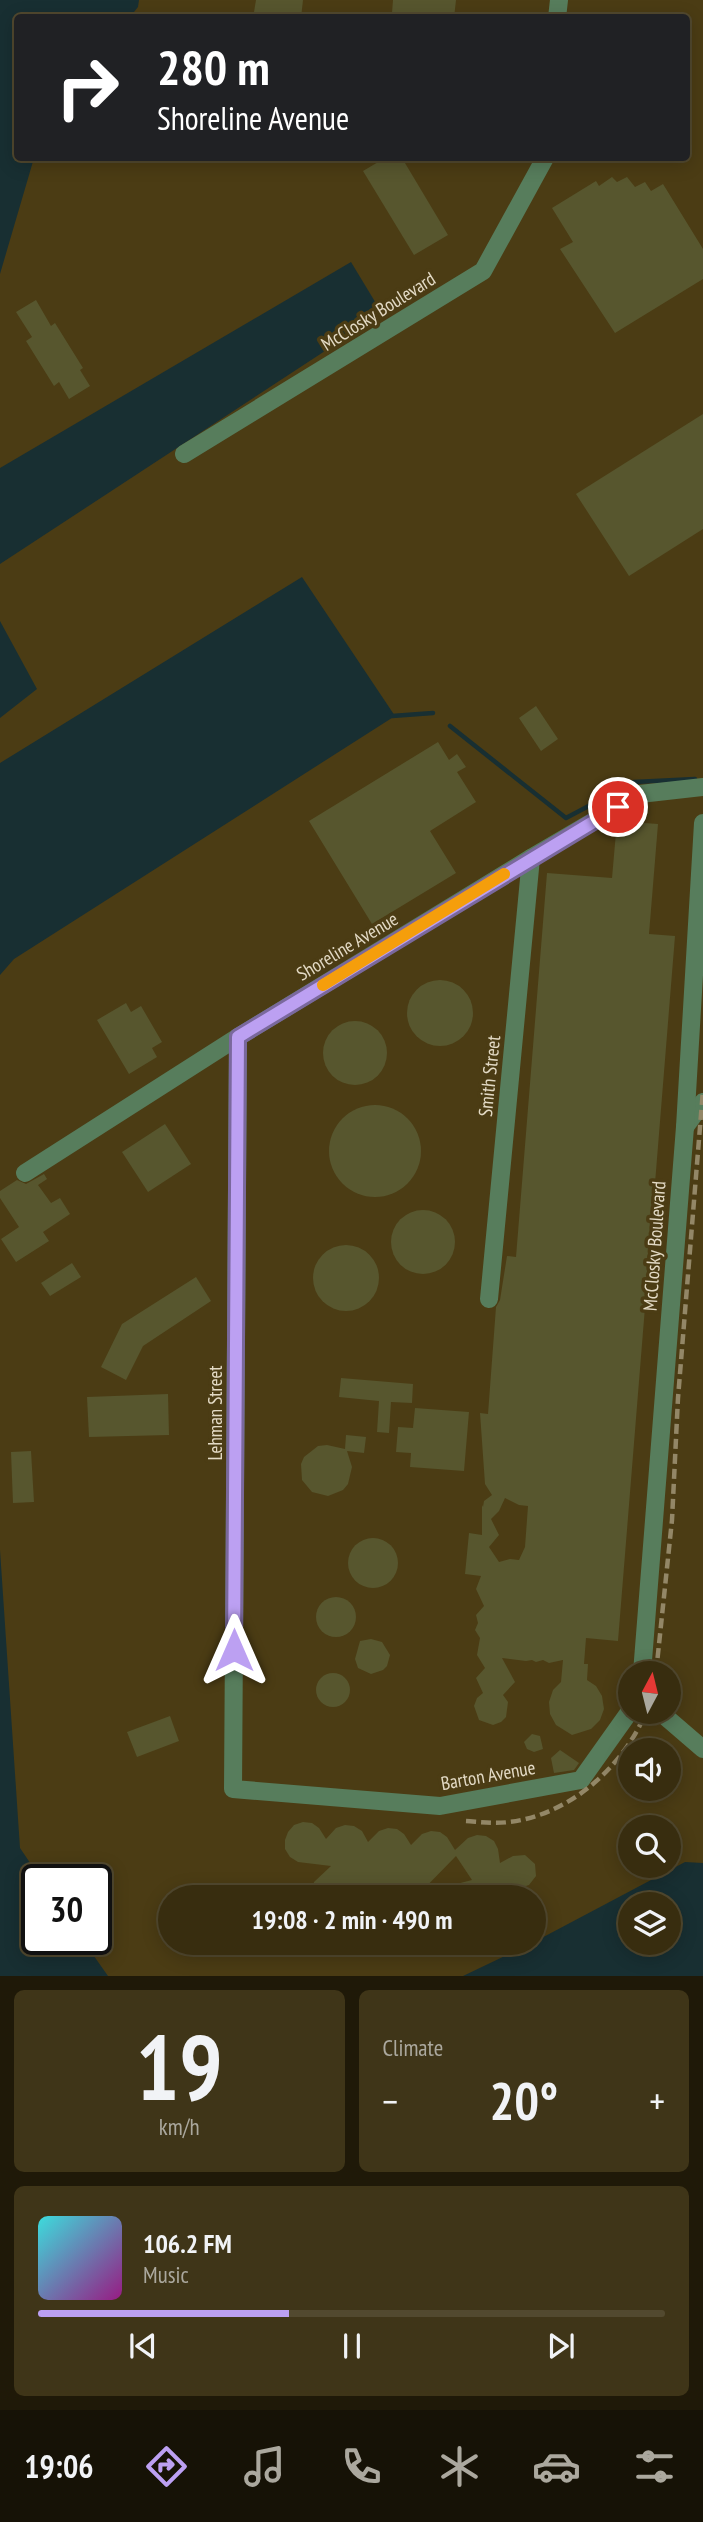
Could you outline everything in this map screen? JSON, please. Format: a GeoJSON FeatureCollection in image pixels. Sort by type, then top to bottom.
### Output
{"type":"FeatureCollection","features":[{"type":"Feature","properties":{"kind":"street","name":"McClosky Boulevard"},"geometry":{"type":"LineString","coordinates":[[184,454],[483,271],[543,161]]}},
{"type":"Feature","properties":{"kind":"street","name":"Shoreline Avenue"},"geometry":{"type":"LineString","coordinates":[[25,1173],[238,1037],[640,794],[703,787]]}},
{"type":"Feature","properties":{"kind":"street","name":"McClosky Boulevard"},"geometry":{"type":"LineString","coordinates":[[643,1661],[685,1126],[703,823]]}},
{"type":"Feature","properties":{"kind":"street","name":"Smith Street"},"geometry":{"type":"LineString","coordinates":[[489,1299],[531,858]]}},
{"type":"Feature","properties":{"kind":"street","name":"Lehman Street"},"geometry":{"type":"LineString","coordinates":[[233,1789],[238,1037]]}},
{"type":"Feature","properties":{"kind":"street"},"geometry":{"type":"LineString","coordinates":[[685,1126],[703,1102]]}},
{"type":"Feature","properties":{"kind":"street","name":"Barton Avenue"},"geometry":{"type":"LineString","coordinates":[[233,1789],[440,1806],[581,1780],[621,1724]]}},
{"type":"Feature","properties":{"kind":"street"},"geometry":{"type":"LineString","coordinates":[[674,1724],[703,1749]]}},
{"type":"Feature","properties":{"kind":"water"},"geometry":{"type":"Polygon","coordinates":[[[0,0],[139,0],[132,14],[14,14],[14,161],[33,161],[0,274],[0,0]]]}},
{"type":"Feature","properties":{"kind":"water"},"geometry":{"type":"Polygon","coordinates":[[[351,262],[377,305],[357,330],[0,564],[0,468],[351,262]]]}},
{"type":"Feature","properties":{"kind":"water"},"geometry":{"type":"Polygon","coordinates":[[[302,577],[395,716],[14,959],[0,975],[0,763],[302,577]]]}},
{"type":"Feature","properties":{"kind":"water"},"geometry":{"type":"Polygon","coordinates":[[[0,621],[37,689],[0,718],[0,621]]]}},
{"type":"Feature","properties":{"kind":"water"},"geometry":{"type":"Polygon","coordinates":[[[0,1550],[20,1848],[31,1864],[21,1864],[21,1955],[93,1955],[108,1976],[0,1976],[0,1550]]]}},
{"type":"Feature","properties":{"kind":"water"},"geometry":{"type":"Polygon","coordinates":[[[685,1862],[703,1863],[703,1976],[463,1976],[507,1955],[546,1955],[546,1936],[618,1897],[618,1955],[681,1955],[681,1892],[628,1892],[655,1878],[681,1878],[681,1864],[685,1862]]]}},
{"type":"Feature","properties":{"kind":"building"},"geometry":{"type":"Polygon","coordinates":[[[256,0],[303,0],[301,14],[254,14],[256,0]]]}},
{"type":"Feature","properties":{"kind":"building"},"geometry":{"type":"Polygon","coordinates":[[[393,0],[456,0],[454,14],[392,13],[393,0]]]}},
{"type":"Feature","properties":{"kind":"building"},"geometry":{"type":"Polygon","coordinates":[[[380,161],[404,161],[448,235],[414,255],[363,171],[380,161]]]}},
{"type":"Feature","properties":{"kind":"building"},"geometry":{"type":"Polygon","coordinates":[[[612,177],[617,182],[627,177],[635,187],[645,182],[651,191],[663,184],[703,249],[703,279],[615,333],[560,249],[573,242],[552,208],[596,181],[599,186],[612,177]]]}},
{"type":"Feature","properties":{"kind":"building"},"geometry":{"type":"Polygon","coordinates":[[[36,300],[51,326],[55,323],[83,368],[80,370],[90,386],[69,399],[59,382],[54,386],[26,341],[32,337],[16,312],[36,300]]]}},
{"type":"Feature","properties":{"kind":"building"},"geometry":{"type":"Polygon","coordinates":[[[703,414],[703,529],[629,576],[576,494],[703,414]]]}},
{"type":"Feature","properties":{"kind":"building"},"geometry":{"type":"Polygon","coordinates":[[[536,706],[558,739],[541,751],[519,718],[536,706]]]}},
{"type":"Feature","properties":{"kind":"building"},"geometry":{"type":"Polygon","coordinates":[[[438,742],[449,760],[457,754],[466,767],[457,772],[476,802],[430,831],[456,873],[372,924],[309,821],[438,742]]]}},
{"type":"Feature","properties":{"kind":"building"},"geometry":{"type":"Polygon","coordinates":[[[617,821],[658,824],[649,934],[675,936],[618,1641],[586,1638],[584,1664],[588,1664],[587,1680],[596,1686],[602,1696],[604,1709],[600,1720],[591,1729],[572,1735],[556,1725],[550,1714],[549,1702],[553,1690],[561,1682],[563,1660],[549,1663],[543,1660],[536,1662],[502,1658],[515,1682],[503,1695],[508,1702],[506,1717],[493,1725],[479,1720],[474,1706],[483,1693],[476,1678],[485,1668],[477,1655],[480,1638],[475,1630],[478,1623],[476,1615],[484,1606],[476,1589],[481,1576],[465,1574],[469,1533],[482,1535],[482,1505],[483,1507],[484,1501],[492,1495],[485,1484],[480,1413],[488,1414],[496,1307],[500,1300],[507,1256],[516,1257],[547,873],[612,878],[617,821]],[[505,1498],[499,1511],[491,1519],[499,1535],[489,1547],[499,1562],[519,1560],[525,1547],[528,1506],[505,1498]]]}},
{"type":"Feature","properties":{"kind":"building"},"geometry":{"type":"Polygon","coordinates":[[[433,980],[447,980],[459,985],[468,994],[473,1013],[471,1026],[464,1037],[447,1046],[433,1046],[421,1041],[412,1032],[407,1020],[407,1006],[412,994],[421,985],[433,980]]]}},
{"type":"Feature","properties":{"kind":"building"},"geometry":{"type":"Polygon","coordinates":[[[126,1003],[131,1012],[141,1006],[162,1042],[152,1048],[157,1057],[129,1074],[97,1020],[126,1003]]]}},
{"type":"Feature","properties":{"kind":"building"},"geometry":{"type":"Polygon","coordinates":[[[349,1021],[361,1021],[378,1030],[385,1041],[385,1065],[378,1076],[361,1085],[349,1085],[337,1080],[328,1071],[323,1059],[323,1047],[328,1035],[337,1026],[349,1021]]]}},
{"type":"Feature","properties":{"kind":"building"},"geometry":{"type":"Polygon","coordinates":[[[375,1105],[393,1108],[408,1118],[418,1133],[421,1151],[418,1169],[408,1184],[393,1194],[375,1197],[357,1194],[342,1184],[332,1169],[329,1151],[332,1133],[342,1118],[357,1108],[375,1105]]]}},
{"type":"Feature","properties":{"kind":"building"},"geometry":{"type":"Polygon","coordinates":[[[165,1124],[191,1164],[148,1192],[122,1152],[165,1124]]]}},
{"type":"Feature","properties":{"kind":"building"},"geometry":{"type":"Polygon","coordinates":[[[44,1174],[47,1179],[38,1185],[51,1203],[60,1198],[70,1214],[43,1232],[49,1241],[16,1262],[1,1239],[19,1227],[0,1198],[0,1191],[17,1180],[26,1184],[44,1174]]]}},
{"type":"Feature","properties":{"kind":"building"},"geometry":{"type":"Polygon","coordinates":[[[417,1210],[429,1210],[446,1219],[453,1230],[453,1254],[446,1265],[429,1274],[417,1274],[405,1269],[396,1260],[391,1248],[391,1236],[396,1224],[405,1215],[417,1210]]]}},
{"type":"Feature","properties":{"kind":"building"},"geometry":{"type":"Polygon","coordinates":[[[346,1245],[359,1247],[369,1255],[377,1265],[377,1291],[369,1301],[359,1309],[346,1311],[333,1309],[323,1301],[315,1291],[313,1278],[315,1265],[323,1255],[333,1247],[346,1245]]]}},
{"type":"Feature","properties":{"kind":"building"},"geometry":{"type":"Polygon","coordinates":[[[72,1263],[81,1277],[50,1296],[41,1283],[72,1263]]]}},
{"type":"Feature","properties":{"kind":"building"},"geometry":{"type":"Polygon","coordinates":[[[196,1277],[211,1301],[143,1346],[126,1380],[101,1367],[122,1324],[196,1277]]]}},
{"type":"Feature","properties":{"kind":"building"},"geometry":{"type":"Polygon","coordinates":[[[341,1378],[413,1384],[412,1403],[391,1402],[389,1433],[377,1432],[379,1401],[339,1397],[341,1378]]]}},
{"type":"Feature","properties":{"kind":"building"},"geometry":{"type":"Polygon","coordinates":[[[168,1394],[169,1435],[89,1437],[87,1397],[168,1394]]]}},
{"type":"Feature","properties":{"kind":"building"},"geometry":{"type":"Polygon","coordinates":[[[415,1408],[469,1412],[464,1471],[410,1467],[411,1453],[396,1452],[398,1427],[413,1428],[415,1408]]]}},
{"type":"Feature","properties":{"kind":"building"},"geometry":{"type":"Polygon","coordinates":[[[346,1435],[366,1437],[364,1453],[347,1451],[352,1467],[348,1484],[343,1490],[328,1496],[312,1492],[302,1480],[301,1464],[304,1457],[318,1446],[345,1449],[346,1435]]]}},
{"type":"Feature","properties":{"kind":"building"},"geometry":{"type":"Polygon","coordinates":[[[31,1451],[34,1502],[13,1503],[11,1452],[31,1451]]]}},
{"type":"Feature","properties":{"kind":"building"},"geometry":{"type":"Polygon","coordinates":[[[373,1538],[390,1546],[398,1563],[390,1580],[373,1588],[356,1580],[348,1563],[356,1546],[373,1538]]]}},
{"type":"Feature","properties":{"kind":"building"},"geometry":{"type":"Polygon","coordinates":[[[336,1597],[350,1603],[356,1617],[350,1631],[336,1637],[322,1631],[316,1617],[322,1603],[336,1597]]]}},
{"type":"Feature","properties":{"kind":"building"},"geometry":{"type":"Polygon","coordinates":[[[371,1639],[382,1642],[390,1655],[383,1670],[371,1674],[358,1668],[355,1659],[360,1641],[371,1639]]]}},
{"type":"Feature","properties":{"kind":"building"},"geometry":{"type":"Polygon","coordinates":[[[333,1673],[345,1678],[350,1690],[345,1702],[333,1707],[321,1702],[316,1690],[321,1678],[333,1673]]]}},
{"type":"Feature","properties":{"kind":"building"},"geometry":{"type":"Polygon","coordinates":[[[170,1716],[179,1741],[137,1757],[127,1732],[170,1716]]]}},
{"type":"Feature","properties":{"kind":"building"},"geometry":{"type":"Polygon","coordinates":[[[532,1734],[540,1736],[543,1749],[534,1752],[527,1749],[524,1742],[532,1734]]]}},
{"type":"Feature","properties":{"kind":"building"},"geometry":{"type":"Polygon","coordinates":[[[560,1750],[579,1763],[574,1770],[554,1773],[551,1758],[560,1750]]]}},
{"type":"Feature","properties":{"kind":"building"},"geometry":{"type":"Polygon","coordinates":[[[312,1823],[326,1839],[336,1828],[354,1826],[362,1831],[368,1842],[379,1831],[397,1829],[411,1845],[422,1834],[440,1832],[447,1837],[455,1850],[468,1838],[486,1836],[494,1841],[500,1863],[513,1856],[525,1855],[535,1864],[536,1876],[529,1885],[452,1885],[472,1880],[456,1856],[428,1885],[313,1885],[331,1866],[298,1862],[290,1857],[285,1849],[285,1840],[294,1825],[312,1823]]]}},
{"type":"Feature","properties":{"kind":"waterway"},"geometry":{"type":"LineString","coordinates":[[392,716],[433,713]]}},
{"type":"Feature","properties":{"kind":"waterway"},"geometry":{"type":"LineString","coordinates":[[450,726],[566,818],[634,782],[695,779]]}},
{"type":"Feature","properties":{"kind":"railway"},"geometry":{"type":"LineString","coordinates":[[657,1661],[672,1520],[678,1398],[703,1090]]}},
{"type":"Feature","properties":{"kind":"railway"},"geometry":{"type":"LineString","coordinates":[[466,1821],[504,1823],[531,1817],[573,1798],[609,1769],[624,1751],[640,1724]]}},
{"type":"Feature","properties":{"kind":"slow traffic"},"geometry":{"type":"LineString","coordinates":[[323,985],[504,874]]}},
{"type":"Feature","properties":{"kind":"route"},"geometry":{"type":"LineString","coordinates":[[234,1650],[238,1037],[618,807]]}}]}
